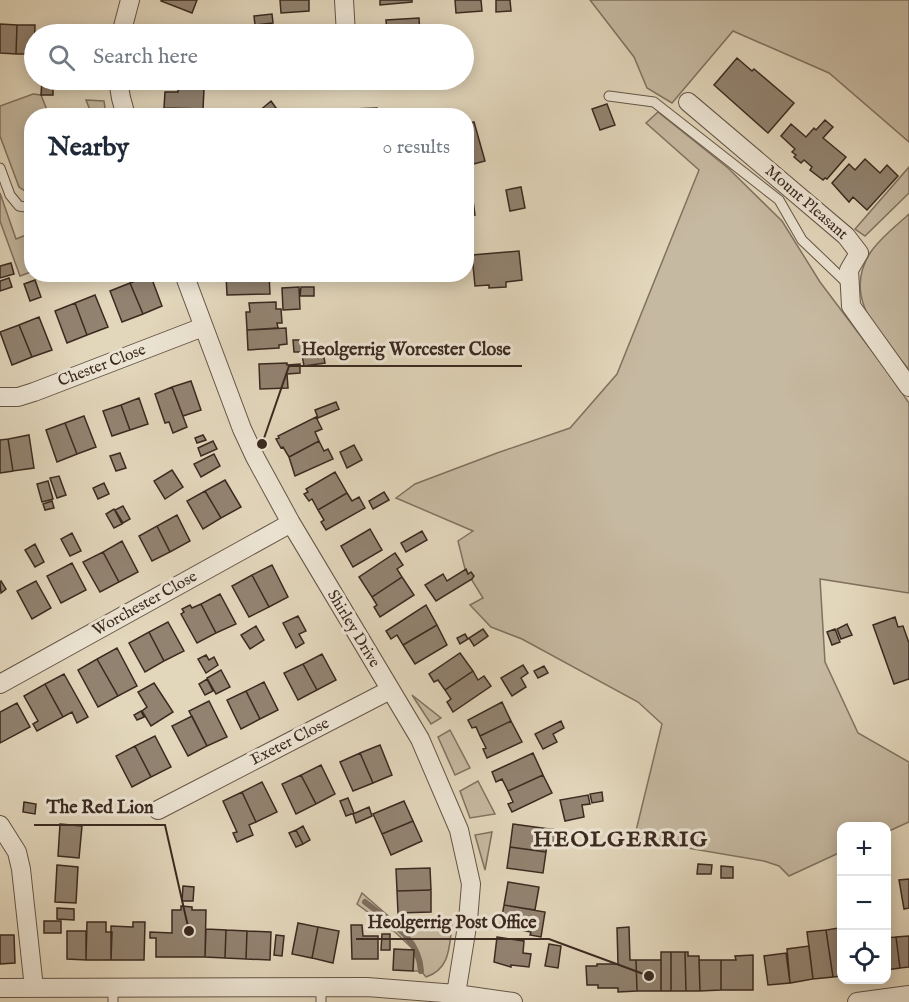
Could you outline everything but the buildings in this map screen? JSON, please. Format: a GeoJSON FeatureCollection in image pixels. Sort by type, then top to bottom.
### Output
{"type":"FeatureCollection","features":[{"type":"Feature","properties":{"kind":"street"},"geometry":{"type":"LineString","coordinates":[[124,24],[130,0]]}},
{"type":"Feature","properties":{"kind":"street"},"geometry":{"type":"LineString","coordinates":[[344,0],[345,24]]}},
{"type":"Feature","properties":{"kind":"street"},"geometry":{"type":"LineString","coordinates":[[120,90],[124,108]]}},
{"type":"Feature","properties":{"kind":"street","name":"Mount Pleasant"},"geometry":{"type":"LineString","coordinates":[[688,102],[846,236],[859,253],[849,270],[851,306],[909,387]]}},
{"type":"Feature","properties":{"kind":"street","name":"Shirley Drive"},"geometry":{"type":"LineString","coordinates":[[187,282],[242,429],[255,457],[291,523],[420,739],[459,830],[471,884],[468,920],[456,994]]}},
{"type":"Feature","properties":{"kind":"street","name":"Chester Close"},"geometry":{"type":"LineString","coordinates":[[0,397],[18,397],[34,392],[203,327]]}},
{"type":"Feature","properties":{"kind":"street","name":"Worchester Close"},"geometry":{"type":"LineString","coordinates":[[0,684],[291,523]]}},
{"type":"Feature","properties":{"kind":"street","name":"Exeter Close"},"geometry":{"type":"LineString","coordinates":[[158,810],[193,801],[390,690]]}},
{"type":"Feature","properties":{"kind":"street"},"geometry":{"type":"LineString","coordinates":[[0,825],[17,852],[21,869],[34,988]]}},
{"type":"Feature","properties":{"kind":"street"},"geometry":{"type":"LineString","coordinates":[[0,988],[34,988],[113,995],[321,994],[367,987],[456,994],[513,1002]]}},
{"type":"Feature","properties":{"kind":"street"},"geometry":{"type":"LineString","coordinates":[[857,1002],[909,995]]}},
{"type":"Feature","properties":{"kind":"lane"},"geometry":{"type":"LineString","coordinates":[[609,96],[654,102],[779,200],[802,240],[850,286]]}},
{"type":"Feature","properties":{"kind":"lane"},"geometry":{"type":"LineString","coordinates":[[0,168],[10,195],[19,206],[24,207]]}},
{"type":"Feature","properties":{"kind":"shaded area"},"geometry":{"type":"Polygon","coordinates":[[[590,0],[909,0],[909,142],[829,73],[733,31],[672,103],[647,88],[634,57],[590,0]]]}},
{"type":"Feature","properties":{"kind":"shaded area"},"geometry":{"type":"Polygon","coordinates":[[[33,94],[41,95],[46,108],[24,108],[24,190],[19,187],[0,136],[0,106],[33,94]]]}},
{"type":"Feature","properties":{"kind":"shaded area"},"geometry":{"type":"Polygon","coordinates":[[[86,100],[104,101],[105,108],[89,108],[86,100]]]}},
{"type":"Feature","properties":{"kind":"shaded area"},"geometry":{"type":"Polygon","coordinates":[[[658,112],[728,168],[782,221],[820,282],[909,403],[909,593],[820,579],[825,662],[858,733],[909,762],[909,822],[891,830],[891,822],[837,822],[837,854],[789,876],[779,866],[764,861],[634,839],[662,724],[638,702],[522,639],[491,627],[470,605],[483,598],[465,569],[458,541],[473,531],[396,498],[415,484],[570,428],[617,374],[699,170],[646,123],[658,112]]]}},
{"type":"Feature","properties":{"kind":"shaded area"},"geometry":{"type":"Polygon","coordinates":[[[909,167],[909,193],[865,236],[855,229],[909,167]]]}},
{"type":"Feature","properties":{"kind":"shaded area"},"geometry":{"type":"Polygon","coordinates":[[[0,193],[16,239],[24,236],[24,275],[20,276],[0,221],[0,193]]]}},
{"type":"Feature","properties":{"kind":"shaded area"},"geometry":{"type":"Polygon","coordinates":[[[909,214],[909,370],[868,316],[862,301],[860,286],[862,270],[870,253],[883,237],[909,214]]]}},
{"type":"Feature","properties":{"kind":"shaded area"},"geometry":{"type":"Polygon","coordinates":[[[412,695],[441,718],[431,724],[412,695]]]}},
{"type":"Feature","properties":{"kind":"shaded area"},"geometry":{"type":"Polygon","coordinates":[[[450,730],[470,768],[455,775],[438,737],[450,730]]]}},
{"type":"Feature","properties":{"kind":"shaded area"},"geometry":{"type":"Polygon","coordinates":[[[478,781],[495,814],[470,818],[460,791],[478,781]]]}},
{"type":"Feature","properties":{"kind":"shaded area"},"geometry":{"type":"Polygon","coordinates":[[[492,832],[485,870],[475,835],[492,832]]]}},
{"type":"Feature","properties":{"kind":"shaded area"},"geometry":{"type":"Polygon","coordinates":[[[362,893],[393,920],[452,926],[447,957],[440,969],[426,977],[421,971],[413,971],[414,950],[396,933],[357,904],[362,893]]]}},
{"type":"Feature","properties":{"kind":"waterway"},"geometry":{"type":"LineString","coordinates":[[365,902],[393,923],[409,939],[419,959],[421,971]]}},
{"type":"Feature","properties":{"kind":"place","name":"Heolgerrig Worcester Close"},"geometry":{"type":"Point","coordinates":[262,444]}},
{"type":"Feature","properties":{"kind":"place","name":"The Red Lion"},"geometry":{"type":"Point","coordinates":[189,931]}},
{"type":"Feature","properties":{"kind":"place","name":"Heolgerrig Post Office"},"geometry":{"type":"Point","coordinates":[649,976]}},
{"type":"Feature","properties":{"kind":"district","name":"HEOLGERRIG"},"geometry":{"type":"Point","coordinates":[621,840]}}]}
